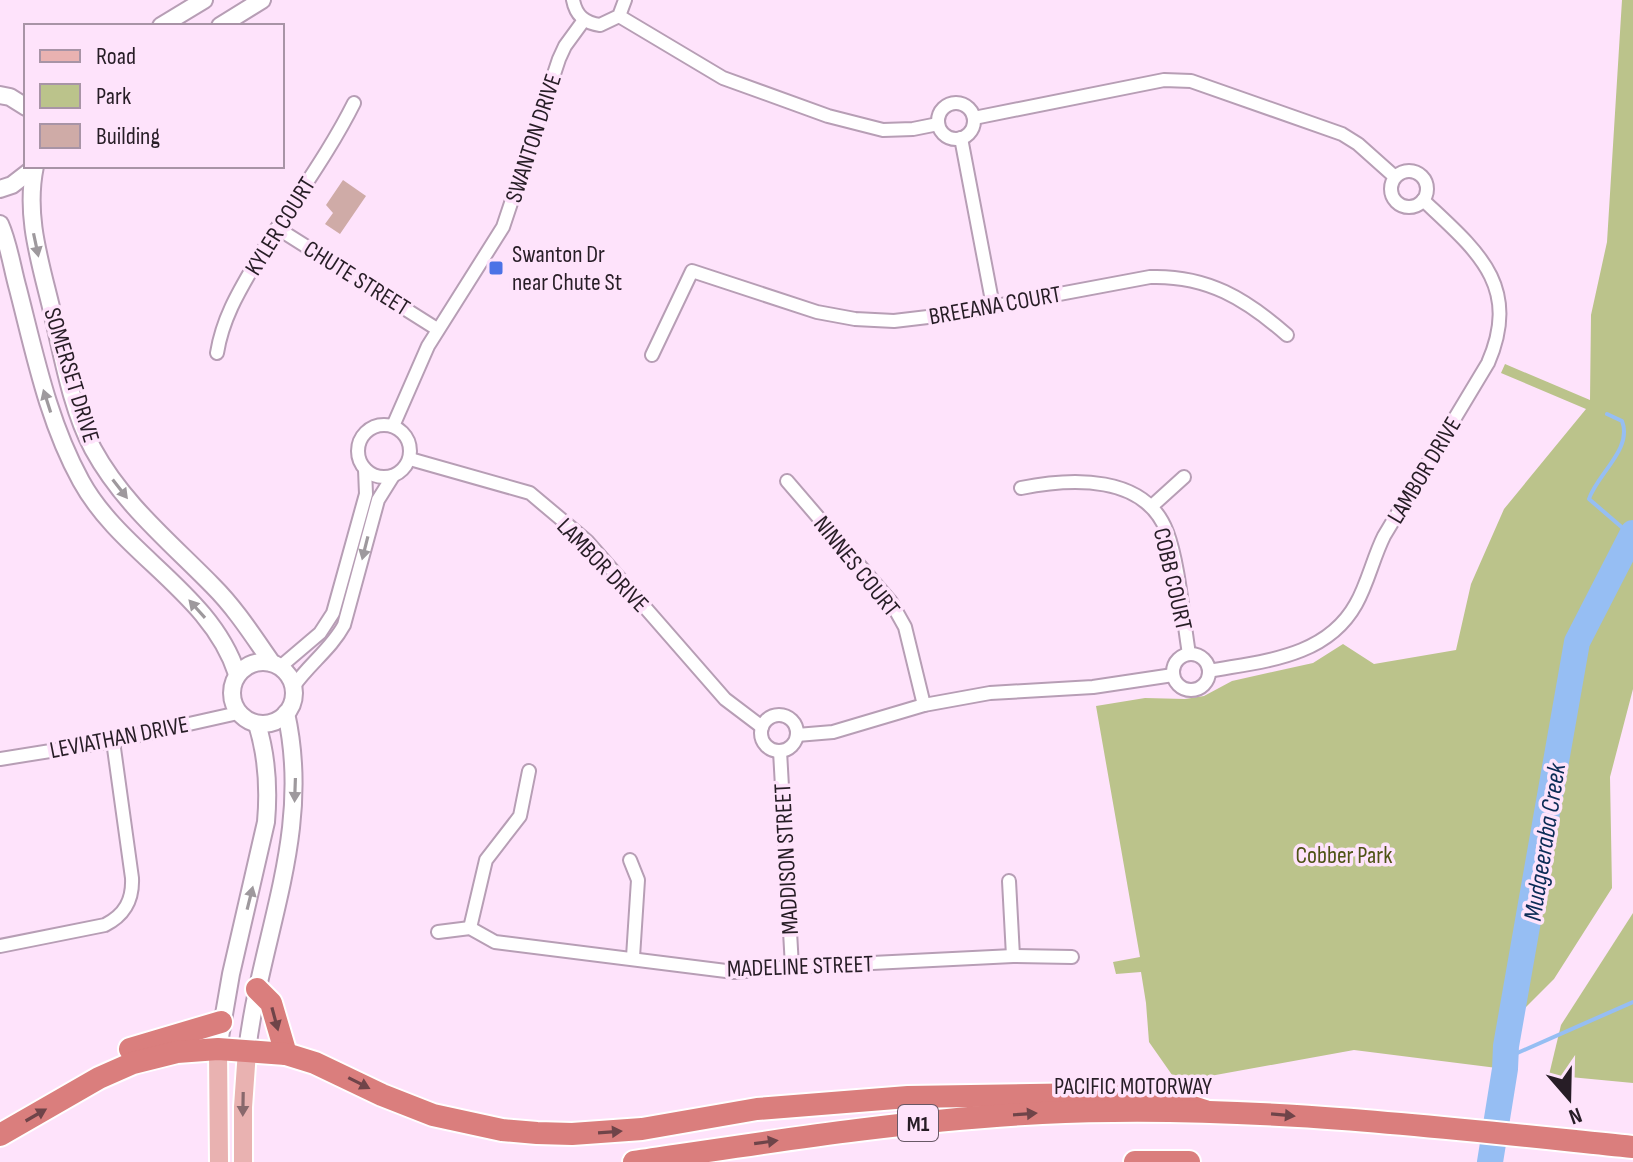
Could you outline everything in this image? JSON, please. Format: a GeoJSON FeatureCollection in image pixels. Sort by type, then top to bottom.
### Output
{"type":"FeatureCollection","features":[{"type":"Feature","properties":{"kind":"highway"},"geometry":{"type":"LineString","coordinates":[[257,989],[271,1003],[286,1054]]}},
{"type":"Feature","properties":{"kind":"highway"},"geometry":{"type":"LineString","coordinates":[[71,1094],[92,1067],[111,1057],[221,1022]]}},
{"type":"Feature","properties":{"kind":"highway"},"geometry":{"type":"LineString","coordinates":[[0,1135],[133,1063],[177,1052],[218,1049],[286,1054],[315,1063],[433,1115],[502,1130],[537,1133],[642,1129],[757,1109],[923,1096],[1149,1093],[1205,1111]]}},
{"type":"Feature","properties":{"kind":"highway","name":"PACIFIC MOTORWAY"},"geometry":{"type":"LineString","coordinates":[[634,1162],[896,1125],[1044,1113],[1205,1111],[1442,1128],[1633,1147]]}},
{"type":"Feature","properties":{"kind":"highway"},"geometry":{"type":"LineString","coordinates":[[1135,1162],[1189,1162]]}},
{"type":"Feature","properties":{"kind":"main road"},"geometry":{"type":"LineString","coordinates":[[164,24],[204,0]]}},
{"type":"Feature","properties":{"kind":"main road"},"geometry":{"type":"LineString","coordinates":[[223,24],[262,0]]}},
{"type":"Feature","properties":{"kind":"main road"},"geometry":{"type":"LineString","coordinates":[[0,95],[24,105]]}},
{"type":"Feature","properties":{"kind":"main road","name":"SOMERSET DRIVE"},"geometry":{"type":"LineString","coordinates":[[0,189],[12,185],[34,168]]}},
{"type":"Feature","properties":{"kind":"main road","name":"SOMERSET DRIVE"},"geometry":{"type":"LineString","coordinates":[[35,168],[30,212],[35,243],[80,417],[91,446],[106,472],[140,515],[215,588],[276,665],[288,675],[293,687]]}},
{"type":"Feature","properties":{"kind":"main road","name":"SOMERSET DRIVE"},"geometry":{"type":"LineString","coordinates":[[0,224],[42,384],[66,450],[82,483],[108,519],[196,606],[219,634],[232,657],[237,674],[231,692],[238,713]]}},
{"type":"Feature","properties":{"kind":"main road"},"geometry":{"type":"LineString","coordinates":[[237,674],[251,664],[276,665]]}},
{"type":"Feature","properties":{"kind":"main road"},"geometry":{"type":"LineString","coordinates":[[238,713],[257,724],[274,722],[286,713],[294,697],[293,687]]}},
{"type":"Feature","properties":{"kind":"main road"},"geometry":{"type":"LineString","coordinates":[[243,1160],[243,1084],[247,1051],[257,989],[294,822],[296,777],[286,713]]}},
{"type":"Feature","properties":{"kind":"main road"},"geometry":{"type":"LineString","coordinates":[[219,1161],[218,1049],[221,1022],[266,822],[265,749],[257,724]]}},
{"type":"Feature","properties":{"kind":"street"},"geometry":{"type":"LineString","coordinates":[[573,0],[584,20],[600,25],[619,16],[625,0]]}},
{"type":"Feature","properties":{"kind":"street","name":"LAMBOR DRIVE"},"geometry":{"type":"LineString","coordinates":[[619,16],[723,78],[848,123],[883,130],[913,129],[938,124],[943,108],[953,103],[969,108],[974,118],[1164,80],[1191,81],[1342,134],[1395,177]]}},
{"type":"Feature","properties":{"kind":"street","name":"SWANTON DRIVE"},"geometry":{"type":"LineString","coordinates":[[393,426],[437,329],[503,227],[559,59],[584,20]]}},
{"type":"Feature","properties":{"kind":"street","name":"KYLER COURT"},"geometry":{"type":"LineString","coordinates":[[217,353],[231,304],[337,137],[354,103]]}},
{"type":"Feature","properties":{"kind":"street"},"geometry":{"type":"LineString","coordinates":[[938,124],[947,137],[961,138],[972,130],[974,118]]}},
{"type":"Feature","properties":{"kind":"street"},"geometry":{"type":"LineString","coordinates":[[961,138],[993,306]]}},
{"type":"Feature","properties":{"kind":"street","name":"LAMBOR DRIVE"},"geometry":{"type":"LineString","coordinates":[[1410,170],[1420,174],[1427,186],[1423,200],[1409,207],[1397,203],[1390,189],[1395,177],[1410,170]]}},
{"type":"Feature","properties":{"kind":"street","name":"LAMBOR DRIVE"},"geometry":{"type":"LineString","coordinates":[[797,735],[833,732],[924,705],[990,693],[1093,687],[1173,675],[1179,685],[1194,689],[1205,683],[1209,671],[1293,654],[1326,637],[1342,623],[1362,592],[1373,556],[1492,354],[1500,323],[1496,285],[1479,253],[1423,200]]}},
{"type":"Feature","properties":{"kind":"street","name":"CHUTE STREET"},"geometry":{"type":"LineString","coordinates":[[277,228],[437,329]]}},
{"type":"Feature","properties":{"kind":"street","name":"BREEANA COURT"},"geometry":{"type":"LineString","coordinates":[[652,355],[692,271],[817,312],[855,319],[913,320],[1150,277],[1178,277],[1247,302],[1287,335]]}},
{"type":"Feature","properties":{"kind":"street"},"geometry":{"type":"LineString","coordinates":[[276,665],[320,633],[333,613],[366,494],[365,469],[358,453],[362,436],[376,425],[393,426],[408,439],[410,459],[404,469],[393,476],[378,500],[344,625],[337,638],[304,671],[293,687]]}},
{"type":"Feature","properties":{"kind":"street","name":"LAMBOR DRIVE"},"geometry":{"type":"LineString","coordinates":[[410,459],[530,493],[587,541],[725,699],[762,727],[763,741],[773,750],[780,751]]}},
{"type":"Feature","properties":{"kind":"street"},"geometry":{"type":"LineString","coordinates":[[365,469],[378,477],[393,476]]}},
{"type":"Feature","properties":{"kind":"street","name":"COBB COURT"},"geometry":{"type":"LineString","coordinates":[[1152,506],[1184,477]]}},
{"type":"Feature","properties":{"kind":"street","name":"NINNES COURT"},"geometry":{"type":"LineString","coordinates":[[787,481],[891,602],[905,627],[924,705]]}},
{"type":"Feature","properties":{"kind":"street","name":"COBB COURT"},"geometry":{"type":"LineString","coordinates":[[1021,488],[1054,483],[1104,484],[1132,493],[1152,506],[1171,546],[1189,654]]}},
{"type":"Feature","properties":{"kind":"street"},"geometry":{"type":"LineString","coordinates":[[1173,675],[1175,663],[1189,654],[1203,658],[1209,671]]}},
{"type":"Feature","properties":{"kind":"street","name":"LEVIATHAN DRIVE"},"geometry":{"type":"LineString","coordinates":[[0,759],[113,741],[238,713]]}},
{"type":"Feature","properties":{"kind":"street"},"geometry":{"type":"LineString","coordinates":[[762,727],[775,716],[786,717],[795,724],[797,735],[792,746],[780,751]]}},
{"type":"Feature","properties":{"kind":"street"},"geometry":{"type":"LineString","coordinates":[[0,946],[105,925],[127,908],[131,899],[132,878],[113,741]]}},
{"type":"Feature","properties":{"kind":"street","name":"MADDISON STREET"},"geometry":{"type":"LineString","coordinates":[[780,751],[792,967]]}},
{"type":"Feature","properties":{"kind":"street"},"geometry":{"type":"LineString","coordinates":[[470,928],[486,860],[520,816],[529,771]]}},
{"type":"Feature","properties":{"kind":"street"},"geometry":{"type":"LineString","coordinates":[[630,860],[638,880],[633,957]]}},
{"type":"Feature","properties":{"kind":"street"},"geometry":{"type":"LineString","coordinates":[[1009,881],[1013,956]]}},
{"type":"Feature","properties":{"kind":"street","name":"MADELINE STREET"},"geometry":{"type":"LineString","coordinates":[[438,932],[470,928],[495,942],[734,972],[1013,956],[1072,957]]}},
{"type":"Feature","properties":{"kind":"green space","name":"Cobber Park"},"geometry":{"type":"Polygon","coordinates":[[[1622,0],[1633,0],[1633,689],[1610,777],[1612,888],[1554,979],[1511,1022],[1505,1069],[1354,1050],[1177,1082],[1149,1042],[1141,972],[1116,974],[1113,962],[1140,957],[1096,706],[1145,698],[1204,696],[1232,681],[1313,663],[1343,644],[1374,664],[1456,650],[1471,584],[1504,509],[1586,409],[1501,373],[1505,364],[1590,400],[1591,315],[1607,242],[1622,0]]]}},
{"type":"Feature","properties":{"kind":"green space"},"geometry":{"type":"Polygon","coordinates":[[[1633,913],[1633,1083],[1549,1075],[1561,1025],[1633,913]]]}},
{"type":"Feature","properties":{"kind":"building"},"geometry":{"type":"Polygon","coordinates":[[[343,180],[366,196],[340,234],[325,224],[333,213],[326,205],[343,180]]]}},
{"type":"Feature","properties":{"kind":"waterway"},"geometry":{"type":"LineString","coordinates":[[1607,414],[1622,421],[1623,441],[1589,499],[1632,536]]}},
{"type":"Feature","properties":{"kind":"waterway","name":"Mudgeeraba Creek"},"geometry":{"type":"LineString","coordinates":[[1490,1162],[1506,1046],[1577,642],[1633,533]]}},
{"type":"Feature","properties":{"kind":"waterway"},"geometry":{"type":"LineString","coordinates":[[1506,1058],[1633,1002]]}},
{"type":"Feature","properties":{"kind":"place","name":"Swanton Dr near Chute St"},"geometry":{"type":"Point","coordinates":[496,268]}}]}
